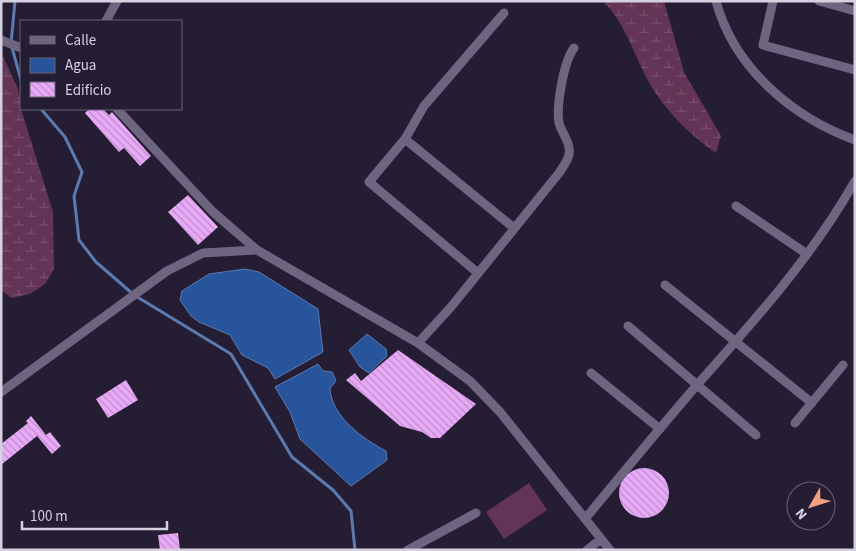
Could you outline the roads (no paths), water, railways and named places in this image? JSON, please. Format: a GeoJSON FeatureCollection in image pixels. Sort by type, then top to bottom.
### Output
{"type":"FeatureCollection","features":[{"type":"Feature","properties":{"kind":"street"},"geometry":{"type":"LineString","coordinates":[[107,20],[118,1]]}},
{"type":"Feature","properties":{"kind":"street"},"geometry":{"type":"LineString","coordinates":[[716,1],[736,47],[761,80],[792,108],[828,130],[855,140]]}},
{"type":"Feature","properties":{"kind":"street"},"geometry":{"type":"LineString","coordinates":[[773,1],[763,45],[855,70]]}},
{"type":"Feature","properties":{"kind":"street"},"geometry":{"type":"LineString","coordinates":[[819,1],[855,12]]}},
{"type":"Feature","properties":{"kind":"street"},"geometry":{"type":"LineString","coordinates":[[478,273],[369,182],[405,139],[424,106],[504,13]]}},
{"type":"Feature","properties":{"kind":"street"},"geometry":{"type":"LineString","coordinates":[[1,40],[20,48]]}},
{"type":"Feature","properties":{"kind":"street"},"geometry":{"type":"LineString","coordinates":[[418,343],[478,273],[568,159],[570,148],[559,125],[558,110],[568,56],[574,48]]}},
{"type":"Feature","properties":{"kind":"street"},"geometry":{"type":"LineString","coordinates":[[118,110],[213,212],[257,250],[418,343],[470,381],[500,412],[610,550]]}},
{"type":"Feature","properties":{"kind":"street"},"geometry":{"type":"LineString","coordinates":[[405,139],[514,228]]}},
{"type":"Feature","properties":{"kind":"street"},"geometry":{"type":"LineString","coordinates":[[585,519],[697,385],[767,308],[837,213],[855,181]]}},
{"type":"Feature","properties":{"kind":"street"},"geometry":{"type":"LineString","coordinates":[[736,206],[806,254]]}},
{"type":"Feature","properties":{"kind":"street"},"geometry":{"type":"LineString","coordinates":[[1,392],[167,271],[203,253],[257,250]]}},
{"type":"Feature","properties":{"kind":"street"},"geometry":{"type":"LineString","coordinates":[[665,285],[812,403]]}},
{"type":"Feature","properties":{"kind":"street"},"geometry":{"type":"LineString","coordinates":[[628,326],[756,435]]}},
{"type":"Feature","properties":{"kind":"street"},"geometry":{"type":"LineString","coordinates":[[795,423],[843,365]]}},
{"type":"Feature","properties":{"kind":"street"},"geometry":{"type":"LineString","coordinates":[[591,373],[660,429]]}},
{"type":"Feature","properties":{"kind":"street"},"geometry":{"type":"LineString","coordinates":[[408,550],[476,513]]}},
{"type":"Feature","properties":{"kind":"street"},"geometry":{"type":"LineString","coordinates":[[587,550],[601,539]]}},
{"type":"Feature","properties":{"kind":"water"},"geometry":{"type":"Polygon","coordinates":[[[245,269],[259,272],[318,309],[323,352],[275,379],[268,368],[242,355],[230,335],[199,322],[191,316],[180,300],[182,291],[209,274],[245,269]]]}},
{"type":"Feature","properties":{"kind":"water"},"geometry":{"type":"Polygon","coordinates":[[[367,334],[386,349],[387,356],[369,373],[360,367],[349,350],[367,334]]]}},
{"type":"Feature","properties":{"kind":"water"},"geometry":{"type":"Polygon","coordinates":[[[318,364],[323,371],[332,372],[336,381],[330,388],[332,398],[342,417],[358,433],[386,451],[387,460],[351,486],[300,439],[290,412],[275,387],[318,364]]]}},
{"type":"Feature","properties":{"kind":"waterway"},"geometry":{"type":"LineString","coordinates":[[15,1],[11,44],[20,76]]}},
{"type":"Feature","properties":{"kind":"waterway"},"geometry":{"type":"LineString","coordinates":[[42,110],[65,137],[82,172],[74,196],[79,240],[96,262],[134,295],[231,354],[292,457],[333,490],[351,511],[355,550]]}}]}
